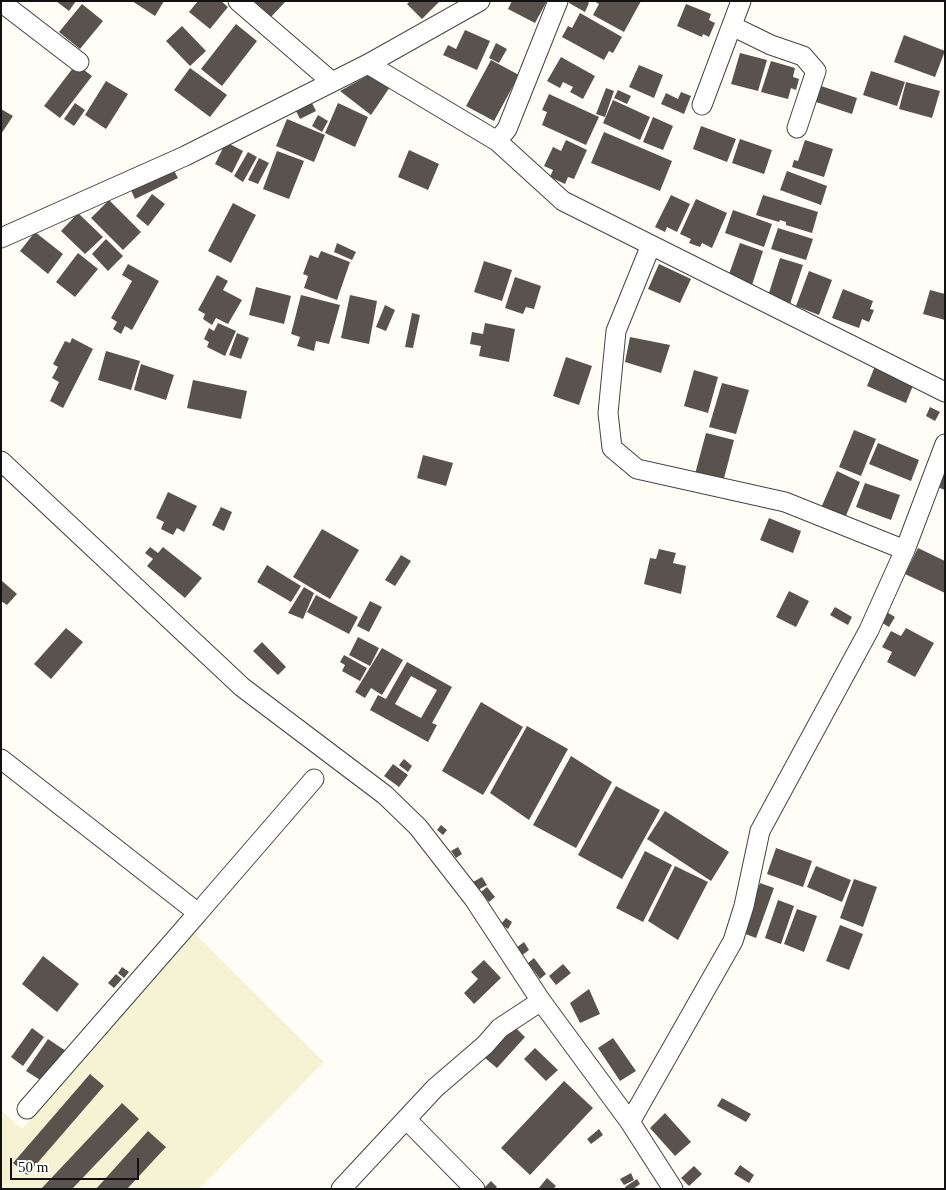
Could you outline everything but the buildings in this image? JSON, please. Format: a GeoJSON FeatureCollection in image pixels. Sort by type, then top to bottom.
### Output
{"type":"FeatureCollection","features":[{"type":"Feature","properties":{"kind":"street"},"geometry":{"type":"LineString","coordinates":[[238,1],[332,82]]}},
{"type":"Feature","properties":{"kind":"street"},"geometry":{"type":"LineString","coordinates":[[1,238],[185,156],[368,64],[480,1]]}},
{"type":"Feature","properties":{"kind":"street"},"geometry":{"type":"LineString","coordinates":[[496,142],[507,129],[558,1]]}},
{"type":"Feature","properties":{"kind":"street"},"geometry":{"type":"LineString","coordinates":[[702,105],[741,1]]}},
{"type":"Feature","properties":{"kind":"street"},"geometry":{"type":"LineString","coordinates":[[1,2],[79,62]]}},
{"type":"Feature","properties":{"kind":"street"},"geometry":{"type":"LineString","coordinates":[[732,26],[771,45],[803,56],[816,71],[797,128]]}},
{"type":"Feature","properties":{"kind":"street"},"geometry":{"type":"LineString","coordinates":[[368,64],[496,142],[563,201],[945,392]]}},
{"type":"Feature","properties":{"kind":"street"},"geometry":{"type":"LineString","coordinates":[[651,245],[616,331],[608,413],[612,448],[637,469],[785,502],[905,550]]}},
{"type":"Feature","properties":{"kind":"street"},"geometry":{"type":"LineString","coordinates":[[630,1122],[733,941],[744,906],[760,831],[869,630],[905,550],[945,444]]}},
{"type":"Feature","properties":{"kind":"street"},"geometry":{"type":"LineString","coordinates":[[1,461],[242,687],[385,795],[418,828],[474,899],[541,1001],[630,1122],[673,1189]]}},
{"type":"Feature","properties":{"kind":"street"},"geometry":{"type":"LineString","coordinates":[[1,759],[106,843],[198,913]]}},
{"type":"Feature","properties":{"kind":"street"},"geometry":{"type":"LineString","coordinates":[[27,1109],[314,779]]}},
{"type":"Feature","properties":{"kind":"street"},"geometry":{"type":"LineString","coordinates":[[341,1189],[435,1088],[485,1045],[500,1028],[541,1001]]}},
{"type":"Feature","properties":{"kind":"street"},"geometry":{"type":"LineString","coordinates":[[406,1119],[475,1189]]}},
{"type":"Feature","properties":{"kind":"shaded area"},"geometry":{"type":"Polygon","coordinates":[[[191,930],[324,1062],[199,1189],[1,1189],[1,1110],[22,1129],[191,930]]]}}]}
